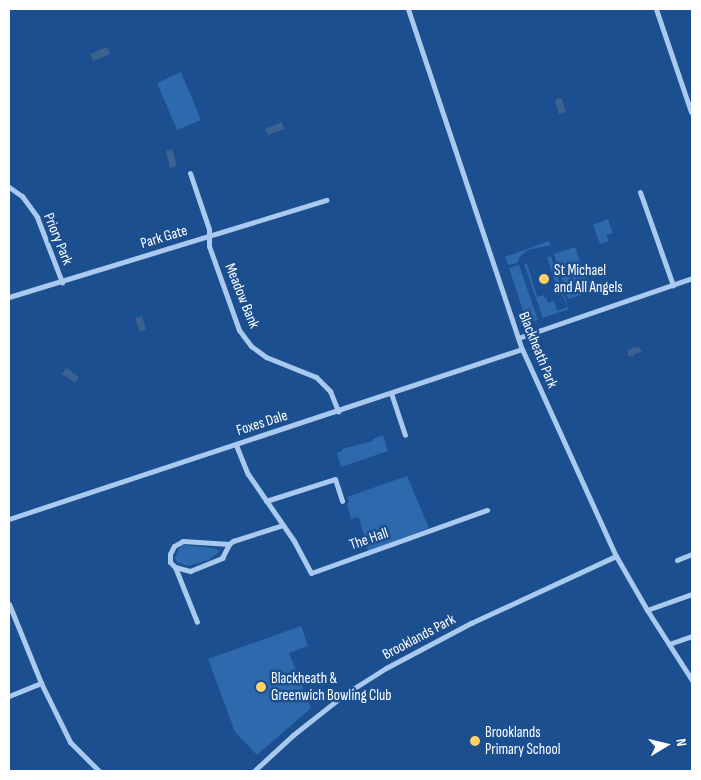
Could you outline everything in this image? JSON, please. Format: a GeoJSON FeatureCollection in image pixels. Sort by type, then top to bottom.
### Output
{"type":"FeatureCollection","features":[{"type":"Feature","properties":{"kind":"street","name":"Blackheath Park"},"geometry":{"type":"LineString","coordinates":[[408,9],[522,349],[616,556],[647,610],[692,680]]}},
{"type":"Feature","properties":{"kind":"street"},"geometry":{"type":"LineString","coordinates":[[656,9],[691,112]]}},
{"type":"Feature","properties":{"kind":"street","name":"Meadow Bank"},"geometry":{"type":"LineString","coordinates":[[190,173],[202,204],[209,236],[209,246],[239,330],[251,346],[266,357],[316,377],[330,391],[338,411]]}},
{"type":"Feature","properties":{"kind":"street","name":"Priory Park"},"geometry":{"type":"LineString","coordinates":[[9,187],[22,196],[37,217],[62,282]]}},
{"type":"Feature","properties":{"kind":"street"},"geometry":{"type":"LineString","coordinates":[[640,192],[673,285]]}},
{"type":"Feature","properties":{"kind":"street","name":"Park Gate"},"geometry":{"type":"LineString","coordinates":[[9,297],[244,224],[254,224],[327,200]]}},
{"type":"Feature","properties":{"kind":"street"},"geometry":{"type":"LineString","coordinates":[[518,338],[692,278]]}},
{"type":"Feature","properties":{"kind":"street","name":"Foxes Dale"},"geometry":{"type":"LineString","coordinates":[[9,519],[522,349]]}},
{"type":"Feature","properties":{"kind":"street"},"geometry":{"type":"LineString","coordinates":[[391,393],[405,435]]}},
{"type":"Feature","properties":{"kind":"street","name":"The Hall"},"geometry":{"type":"LineString","coordinates":[[236,445],[248,474],[283,525],[311,573],[487,510]]}},
{"type":"Feature","properties":{"kind":"street"},"geometry":{"type":"LineString","coordinates":[[266,501],[335,479],[342,501]]}},
{"type":"Feature","properties":{"kind":"street"},"geometry":{"type":"LineString","coordinates":[[198,622],[175,567],[170,562],[170,554],[174,546],[183,542],[229,544],[283,525]]}},
{"type":"Feature","properties":{"kind":"street"},"geometry":{"type":"LineString","coordinates":[[175,567],[190,571],[207,565],[222,558],[229,544]]}},
{"type":"Feature","properties":{"kind":"street"},"geometry":{"type":"LineString","coordinates":[[677,560],[692,554]]}},
{"type":"Feature","properties":{"kind":"street","name":"Brooklands Park"},"geometry":{"type":"LineString","coordinates":[[254,771],[323,712],[386,668],[472,623],[616,556]]}},
{"type":"Feature","properties":{"kind":"street"},"geometry":{"type":"LineString","coordinates":[[647,610],[692,594]]}},
{"type":"Feature","properties":{"kind":"street"},"geometry":{"type":"LineString","coordinates":[[9,604],[41,683],[70,742],[99,771]]}},
{"type":"Feature","properties":{"kind":"street"},"geometry":{"type":"LineString","coordinates":[[669,644],[692,636]]}},
{"type":"Feature","properties":{"kind":"street"},"geometry":{"type":"LineString","coordinates":[[9,696],[41,683]]}},
{"type":"Feature","properties":{"kind":"shaded area"},"geometry":{"type":"Polygon","coordinates":[[[107,47],[110,54],[93,61],[90,54],[107,47]]]}},
{"type":"Feature","properties":{"kind":"shaded area"},"geometry":{"type":"Polygon","coordinates":[[[181,72],[201,120],[177,130],[157,83],[181,72]]]}},
{"type":"Feature","properties":{"kind":"shaded area"},"geometry":{"type":"Polygon","coordinates":[[[558,98],[562,99],[566,112],[559,114],[555,101],[558,98]]]}},
{"type":"Feature","properties":{"kind":"shaded area"},"geometry":{"type":"Polygon","coordinates":[[[282,122],[284,129],[268,135],[265,129],[282,122]]]}},
{"type":"Feature","properties":{"kind":"shaded area"},"geometry":{"type":"Polygon","coordinates":[[[172,149],[177,166],[170,168],[166,151],[172,149]]]}},
{"type":"Feature","properties":{"kind":"shaded area"},"geometry":{"type":"Polygon","coordinates":[[[608,219],[613,233],[606,235],[609,241],[600,244],[593,225],[608,219]]]}},
{"type":"Feature","properties":{"kind":"shaded area"},"geometry":{"type":"Polygon","coordinates":[[[549,241],[551,245],[528,250],[520,256],[517,263],[508,265],[505,257],[549,241]]]}},
{"type":"Feature","properties":{"kind":"shaded area"},"geometry":{"type":"Polygon","coordinates":[[[575,247],[590,292],[568,299],[554,254],[575,247]]]}},
{"type":"Feature","properties":{"kind":"shaded area"},"geometry":{"type":"Polygon","coordinates":[[[551,256],[562,290],[558,291],[547,257],[551,256]]]}},
{"type":"Feature","properties":{"kind":"shaded area"},"geometry":{"type":"Polygon","coordinates":[[[527,263],[537,297],[544,295],[544,299],[546,297],[548,303],[554,300],[557,311],[568,307],[561,293],[563,292],[569,309],[543,318],[524,264],[527,263]]]}},
{"type":"Feature","properties":{"kind":"shaded area"},"geometry":{"type":"Polygon","coordinates":[[[519,265],[538,320],[527,323],[509,268],[519,265]]]}},
{"type":"Feature","properties":{"kind":"shaded area"},"geometry":{"type":"Polygon","coordinates":[[[142,316],[146,330],[140,332],[135,318],[142,316]]]}},
{"type":"Feature","properties":{"kind":"shaded area"},"geometry":{"type":"Polygon","coordinates":[[[634,347],[640,348],[642,352],[632,357],[628,356],[628,350],[634,347]]]}},
{"type":"Feature","properties":{"kind":"shaded area"},"geometry":{"type":"Polygon","coordinates":[[[66,368],[79,377],[75,383],[62,374],[66,368]]]}},
{"type":"Feature","properties":{"kind":"shaded area"},"geometry":{"type":"Polygon","coordinates":[[[383,435],[388,451],[341,467],[337,453],[342,451],[342,449],[373,441],[373,439],[383,435]]]}},
{"type":"Feature","properties":{"kind":"shaded area"},"geometry":{"type":"Polygon","coordinates":[[[407,476],[429,528],[368,551],[359,517],[351,519],[347,497],[407,476]]]}},
{"type":"Feature","properties":{"kind":"shaded area"},"geometry":{"type":"Polygon","coordinates":[[[183,545],[213,548],[220,551],[209,560],[188,566],[177,562],[175,558],[179,548],[183,545]]]}},
{"type":"Feature","properties":{"kind":"shaded area","name":"Blackheath & Greenwich Bowling Club"},"geometry":{"type":"Polygon","coordinates":[[[301,626],[308,646],[289,653],[311,708],[257,755],[235,732],[208,659],[301,626]]]}},
{"type":"Feature","properties":{"kind":"place","name":"St Michael and All Angels"},"geometry":{"type":"Point","coordinates":[544,279]}},
{"type":"Feature","properties":{"kind":"place","name":"Blackheath & Greenwich Bowling Club"},"geometry":{"type":"Point","coordinates":[261,687]}},
{"type":"Feature","properties":{"kind":"place","name":"Brooklands Primary School"},"geometry":{"type":"Point","coordinates":[475,741]}}]}
